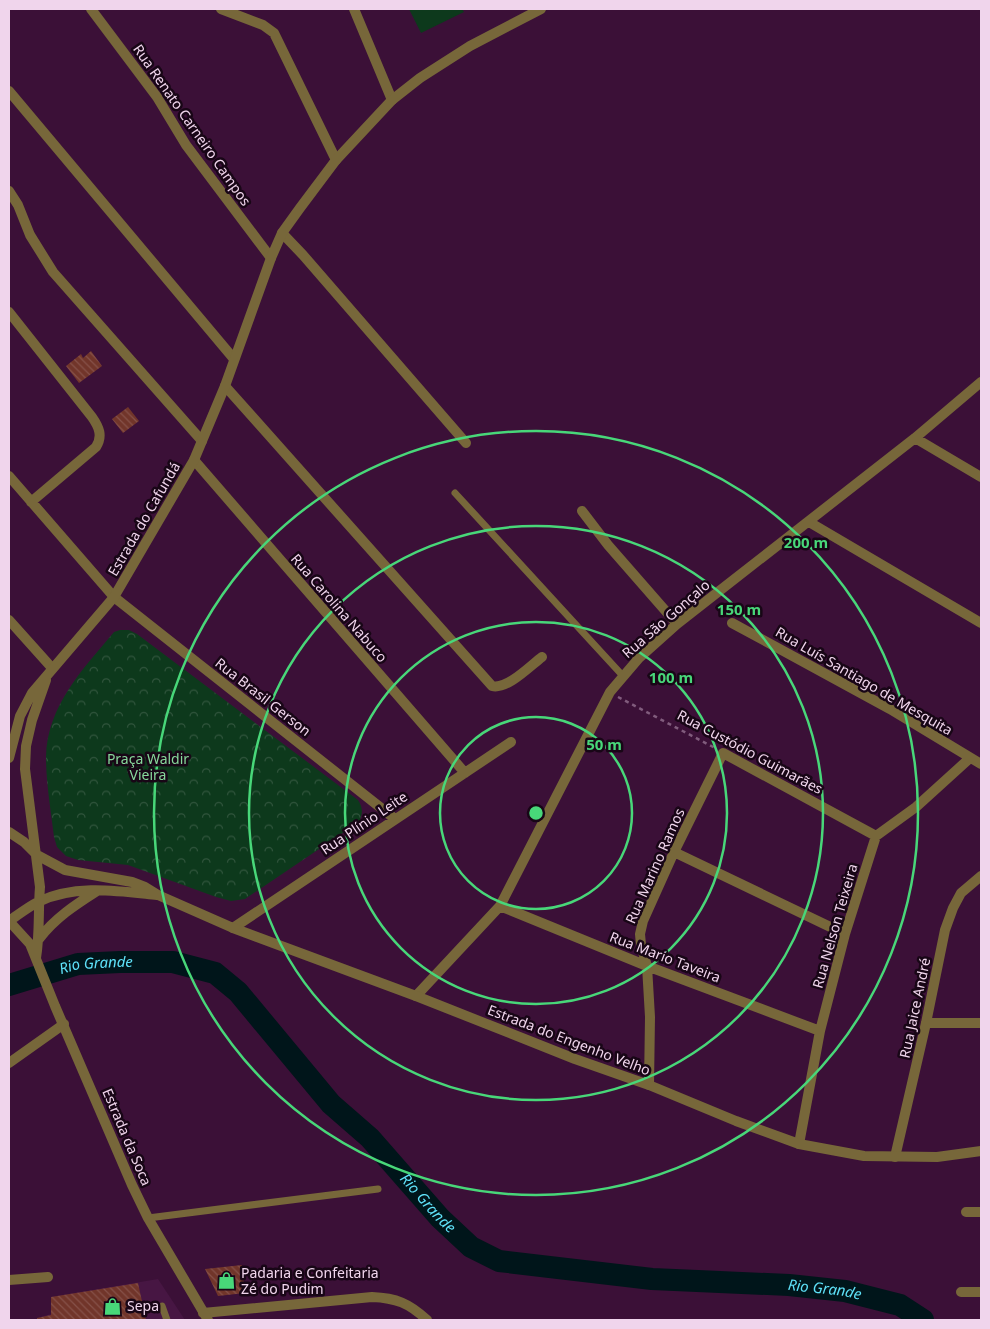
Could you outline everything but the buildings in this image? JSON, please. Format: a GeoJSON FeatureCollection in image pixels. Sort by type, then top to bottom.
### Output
{"type":"FeatureCollection","features":[{"type":"Feature","properties":{"kind":"street","name":"Rua Renato Carneiro Campos"},"geometry":{"type":"LineString","coordinates":[[91,9],[158,97],[186,145],[271,258]]}},
{"type":"Feature","properties":{"kind":"street"},"geometry":{"type":"LineString","coordinates":[[221,9],[263,25],[274,33],[336,160]]}},
{"type":"Feature","properties":{"kind":"street","name":"Estrada do Cafundá"},"geometry":{"type":"LineString","coordinates":[[9,758],[20,716],[32,693],[114,598],[194,460],[225,386],[271,258],[282,234],[300,208],[336,160],[392,100],[420,78],[470,46],[542,9]]}},
{"type":"Feature","properties":{"kind":"street"},"geometry":{"type":"LineString","coordinates":[[358,10],[392,100]]}},
{"type":"Feature","properties":{"kind":"street"},"geometry":{"type":"LineString","coordinates":[[9,90],[234,359]]}},
{"type":"Feature","properties":{"kind":"street"},"geometry":{"type":"LineString","coordinates":[[9,191],[18,205],[30,235],[53,272],[202,441]]}},
{"type":"Feature","properties":{"kind":"street"},"geometry":{"type":"LineString","coordinates":[[282,234],[466,443]]}},
{"type":"Feature","properties":{"kind":"street"},"geometry":{"type":"LineString","coordinates":[[9,312],[92,417],[100,433],[100,441],[96,447],[31,502]]}},
{"type":"Feature","properties":{"kind":"street","name":"Rua São Gonçalo"},"geometry":{"type":"LineString","coordinates":[[416,996],[500,906],[610,692],[638,658],[677,624],[915,438],[981,382]]}},
{"type":"Feature","properties":{"kind":"street"},"geometry":{"type":"LineString","coordinates":[[225,386],[492,686],[497,688],[506,685],[542,657]]}},
{"type":"Feature","properties":{"kind":"street"},"geometry":{"type":"LineString","coordinates":[[915,438],[981,477]]}},
{"type":"Feature","properties":{"kind":"street","name":"Rua Carolina Nabuco"},"geometry":{"type":"LineString","coordinates":[[194,460],[465,773]]}},
{"type":"Feature","properties":{"kind":"street","name":"Rua Brasil Gerson"},"geometry":{"type":"LineString","coordinates":[[9,476],[114,598],[396,819]]}},
{"type":"Feature","properties":{"kind":"street"},"geometry":{"type":"LineString","coordinates":[[582,511],[608,545],[677,624]]}},
{"type":"Feature","properties":{"kind":"street"},"geometry":{"type":"LineString","coordinates":[[809,522],[981,623]]}},
{"type":"Feature","properties":{"kind":"street"},"geometry":{"type":"LineString","coordinates":[[9,620],[50,671]]}},
{"type":"Feature","properties":{"kind":"street","name":"Rua Luís Santiago de Mesquita"},"geometry":{"type":"LineString","coordinates":[[732,623],[890,709],[981,764]]}},
{"type":"Feature","properties":{"kind":"street","name":"Estrada do Cafundá"},"geometry":{"type":"LineString","coordinates":[[39,902],[40,886],[37,855],[26,786],[26,746],[32,720],[50,671]]}},
{"type":"Feature","properties":{"kind":"street","name":"Rua Plínio Leite"},"geometry":{"type":"LineString","coordinates":[[233,928],[511,742]]}},
{"type":"Feature","properties":{"kind":"street","name":"Rua Custódio Guimarães"},"geometry":{"type":"LineString","coordinates":[[723,753],[876,836]]}},
{"type":"Feature","properties":{"kind":"street","name":"Rua Marino Ramos"},"geometry":{"type":"LineString","coordinates":[[649,1085],[650,1017],[647,966],[640,934],[643,921],[674,852],[723,753]]}},
{"type":"Feature","properties":{"kind":"street"},"geometry":{"type":"LineString","coordinates":[[876,836],[916,807],[970,758]]}},
{"type":"Feature","properties":{"kind":"street","name":"Estrada do Engenho Velho"},"geometry":{"type":"LineString","coordinates":[[9,832],[24,842],[37,855],[65,870],[132,882],[145,887],[158,896],[233,928],[416,996],[574,1059],[649,1085],[736,1121],[799,1144],[864,1156],[937,1157],[981,1151]]}},
{"type":"Feature","properties":{"kind":"street","name":"Rua Nelson Teixeira"},"geometry":{"type":"LineString","coordinates":[[799,1144],[820,1031],[846,934],[876,836]]}},
{"type":"Feature","properties":{"kind":"street"},"geometry":{"type":"LineString","coordinates":[[674,852],[846,934]]}},
{"type":"Feature","properties":{"kind":"street","name":"Rua Jaice André"},"geometry":{"type":"LineString","coordinates":[[896,1156],[945,930],[961,893],[977,884],[981,876]]}},
{"type":"Feature","properties":{"kind":"street"},"geometry":{"type":"LineString","coordinates":[[39,940],[56,919],[97,891]]}},
{"type":"Feature","properties":{"kind":"street","name":"Estrada do Engenho Velho"},"geometry":{"type":"LineString","coordinates":[[9,921],[39,902],[64,893],[97,891],[158,896]]}},
{"type":"Feature","properties":{"kind":"street"},"geometry":{"type":"LineString","coordinates":[[36,958],[39,940],[39,902]]}},
{"type":"Feature","properties":{"kind":"street","name":"Rua Mario Taveira"},"geometry":{"type":"LineString","coordinates":[[500,906],[647,966],[820,1031]]}},
{"type":"Feature","properties":{"kind":"street","name":"Estrada da Soca"},"geometry":{"type":"LineString","coordinates":[[9,921],[30,944],[132,1185],[148,1218],[206,1317]]}},
{"type":"Feature","properties":{"kind":"street"},"geometry":{"type":"LineString","coordinates":[[926,1023],[981,1023]]}},
{"type":"Feature","properties":{"kind":"street"},"geometry":{"type":"LineString","coordinates":[[9,1063],[64,1024]]}},
{"type":"Feature","properties":{"kind":"street"},"geometry":{"type":"LineString","coordinates":[[966,1212],[981,1212]]}},
{"type":"Feature","properties":{"kind":"street"},"geometry":{"type":"LineString","coordinates":[[9,1280],[48,1277]]}},
{"type":"Feature","properties":{"kind":"street"},"geometry":{"type":"LineString","coordinates":[[961,1292],[981,1292]]}},
{"type":"Feature","properties":{"kind":"street"},"geometry":{"type":"LineString","coordinates":[[206,1317],[391,1298],[408,1305],[427,1320]]}},
{"type":"Feature","properties":{"kind":"lane"},"geometry":{"type":"LineString","coordinates":[[455,493],[623,676]]}},
{"type":"Feature","properties":{"kind":"lane"},"geometry":{"type":"LineString","coordinates":[[148,1218],[378,1189]]}},
{"type":"Feature","properties":{"kind":"lane"},"geometry":{"type":"LineString","coordinates":[[162,1306],[167,1320]]}},
{"type":"Feature","properties":{"kind":"path","name":"Rua Custódio Guimarães"},"geometry":{"type":"LineString","coordinates":[[610,692],[723,753]]}},
{"type":"Feature","properties":{"kind":"shaded area","name":"Sepa"},"geometry":{"type":"Polygon","coordinates":[[[158,1279],[185,1320],[37,1320],[37,1318],[51,1314],[51,1297],[158,1279]]]}},
{"type":"Feature","properties":{"kind":"green space"},"geometry":{"type":"Polygon","coordinates":[[[409,9],[462,9],[464,12],[421,33],[409,9]]]}},
{"type":"Feature","properties":{"kind":"green space","name":"Praça Waldir Vieira"},"geometry":{"type":"Polygon","coordinates":[[[129,630],[137,634],[358,800],[362,811],[359,822],[245,899],[231,901],[128,865],[78,860],[66,856],[57,847],[54,837],[47,777],[46,757],[48,739],[53,721],[69,689],[114,632],[129,630]]]}},
{"type":"Feature","properties":{"kind":"waterway","name":"Rio Grande"},"geometry":{"type":"LineString","coordinates":[[9,985],[78,964],[173,962],[215,973],[238,992],[331,1104],[370,1138],[440,1218],[471,1247],[499,1261],[652,1279],[789,1285],[845,1291],[900,1305],[923,1320]]}},
{"type":"Feature","properties":{"kind":"place","name":"Padaria e Confeitaria Zé do Pudim"},"geometry":{"type":"Point","coordinates":[227,1281]}},
{"type":"Feature","properties":{"kind":"place","name":"Sepa"},"geometry":{"type":"Point","coordinates":[113,1306]}}]}
